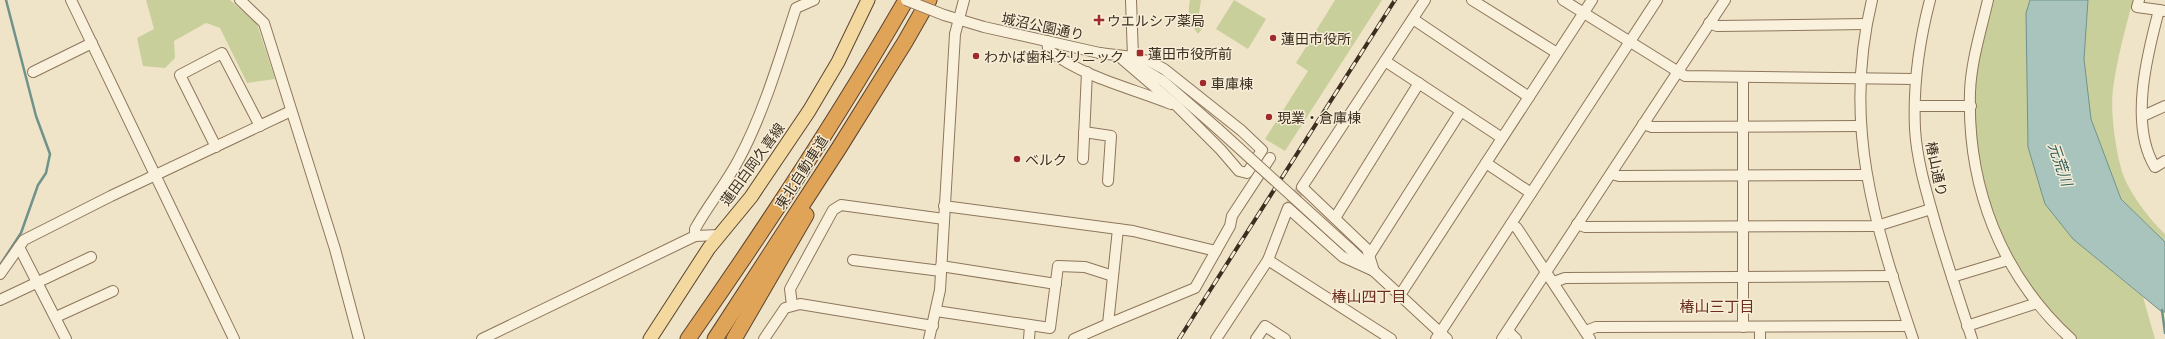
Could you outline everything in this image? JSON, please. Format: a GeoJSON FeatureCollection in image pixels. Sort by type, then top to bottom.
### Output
{"type":"FeatureCollection","features":[{"type":"Feature","properties":{"kind":"highway","name":"東北自動車道"},"geometry":{"type":"LineString","coordinates":[[688,339],[736,271],[829,128],[906,0]]}},
{"type":"Feature","properties":{"kind":"highway","name":"東北自動車道"},"geometry":{"type":"LineString","coordinates":[[715,339],[839,148],[905,42],[929,0]]}},
{"type":"Feature","properties":{"kind":"highway"},"geometry":{"type":"LineString","coordinates":[[734,339],[796,236],[839,148]]}},
{"type":"Feature","properties":{"kind":"main road","name":"蓮田白岡久喜線"},"geometry":{"type":"LineString","coordinates":[[650,339],[692,273],[719,235],[755,190],[805,116],[838,62],[868,0]]}},
{"type":"Feature","properties":{"kind":"street"},"geometry":{"type":"LineString","coordinates":[[71,0],[234,339]]}},
{"type":"Feature","properties":{"kind":"street"},"geometry":{"type":"LineString","coordinates":[[240,0],[264,23],[335,249],[358,339]]}},
{"type":"Feature","properties":{"kind":"street"},"geometry":{"type":"LineString","coordinates":[[695,236],[697,225],[738,160],[751,135],[766,98],[796,8],[814,0]]}},
{"type":"Feature","properties":{"kind":"street","name":"城沼公園通り"},"geometry":{"type":"LineString","coordinates":[[906,0],[957,20],[1122,59],[1147,70],[1163,81],[1218,129],[1374,271]]}},
{"type":"Feature","properties":{"kind":"street"},"geometry":{"type":"LineString","coordinates":[[930,339],[936,311],[941,268],[953,57],[957,20],[964,0]]}},
{"type":"Feature","properties":{"kind":"street"},"geometry":{"type":"LineString","coordinates":[[1131,0],[1133,57]]}},
{"type":"Feature","properties":{"kind":"street"},"geometry":{"type":"LineString","coordinates":[[1374,271],[1367,249],[1302,187],[1425,0]]}},
{"type":"Feature","properties":{"kind":"street"},"geometry":{"type":"LineString","coordinates":[[1472,0],[1557,54]]}},
{"type":"Feature","properties":{"kind":"street"},"geometry":{"type":"LineString","coordinates":[[1563,0],[1676,72],[1685,76],[1861,77],[1915,79]]}},
{"type":"Feature","properties":{"kind":"street"},"geometry":{"type":"LineString","coordinates":[[1400,295],[1592,0]]}},
{"type":"Feature","properties":{"kind":"street"},"geometry":{"type":"LineString","coordinates":[[1216,339],[1268,260],[1288,208],[1343,257],[1374,271],[1441,337],[1511,224],[1658,0]]}},
{"type":"Feature","properties":{"kind":"street"},"geometry":{"type":"LineString","coordinates":[[1516,339],[1505,335],[1676,72],[1725,0]]}},
{"type":"Feature","properties":{"kind":"street"},"geometry":{"type":"LineString","coordinates":[[1872,0],[1866,24],[1861,77],[1860,126],[1866,175],[1877,226],[1913,339]]}},
{"type":"Feature","properties":{"kind":"street","name":"椿山通り"},"geometry":{"type":"LineString","coordinates":[[1930,0],[1922,30],[1915,79],[1915,130],[1922,176],[1972,339]]}},
{"type":"Feature","properties":{"kind":"street"},"geometry":{"type":"LineString","coordinates":[[1988,0],[1972,77],[1971,106],[1973,162],[1986,210],[2008,260],[2037,303],[2054,323],[2071,339]]}},
{"type":"Feature","properties":{"kind":"street"},"geometry":{"type":"LineString","coordinates":[[2139,0],[2137,7],[2162,11],[2147,57],[2142,91],[2143,116],[2149,157],[2155,167],[2165,161]]}},
{"type":"Feature","properties":{"kind":"street"},"geometry":{"type":"LineString","coordinates":[[1413,19],[1529,97]]}},
{"type":"Feature","properties":{"kind":"street"},"geometry":{"type":"LineString","coordinates":[[1709,23],[1717,26],[1866,24]]}},
{"type":"Feature","properties":{"kind":"street"},"geometry":{"type":"LineString","coordinates":[[1048,41],[1048,48],[1051,52],[1087,72],[1178,108]]}},
{"type":"Feature","properties":{"kind":"street"},"geometry":{"type":"LineString","coordinates":[[33,72],[92,43]]}},
{"type":"Feature","properties":{"kind":"street"},"geometry":{"type":"LineString","coordinates":[[216,147],[180,75],[222,53],[260,126]]}},
{"type":"Feature","properties":{"kind":"street"},"geometry":{"type":"LineString","coordinates":[[1099,53],[1133,57],[1151,62],[1164,69],[1225,117],[1262,150],[1247,173],[1239,171],[1221,150],[1178,108],[1122,59]]}},
{"type":"Feature","properties":{"kind":"street"},"geometry":{"type":"LineString","coordinates":[[1385,61],[1502,138]]}},
{"type":"Feature","properties":{"kind":"street"},"geometry":{"type":"LineString","coordinates":[[1083,159],[1087,72]]}},
{"type":"Feature","properties":{"kind":"street"},"geometry":{"type":"LineString","coordinates":[[1743,77],[1744,327]]}},
{"type":"Feature","properties":{"kind":"street"},"geometry":{"type":"LineString","coordinates":[[1335,218],[1419,83]]}},
{"type":"Feature","properties":{"kind":"street"},"geometry":{"type":"LineString","coordinates":[[1914,106],[1971,106]]}},
{"type":"Feature","properties":{"kind":"street"},"geometry":{"type":"LineString","coordinates":[[2143,116],[2165,106]]}},
{"type":"Feature","properties":{"kind":"street"},"geometry":{"type":"LineString","coordinates":[[1369,256],[1461,111]]}},
{"type":"Feature","properties":{"kind":"street"},"geometry":{"type":"LineString","coordinates":[[0,274],[24,240],[156,175],[291,112]]}},
{"type":"Feature","properties":{"kind":"street"},"geometry":{"type":"LineString","coordinates":[[1643,124],[1652,127],[1860,126]]}},
{"type":"Feature","properties":{"kind":"street"},"geometry":{"type":"LineString","coordinates":[[1084,132],[1111,136],[1108,180]]}},
{"type":"Feature","properties":{"kind":"street"},"geometry":{"type":"LineString","coordinates":[[1074,339],[1195,288],[1230,226],[1232,216],[1270,158]]}},
{"type":"Feature","properties":{"kind":"street"},"geometry":{"type":"LineString","coordinates":[[1486,163],[1531,193]]}},
{"type":"Feature","properties":{"kind":"street"},"geometry":{"type":"LineString","coordinates":[[1611,174],[1619,176],[1866,175]]}},
{"type":"Feature","properties":{"kind":"street"},"geometry":{"type":"LineString","coordinates":[[792,305],[790,289],[832,210],[836,207],[841,205],[944,218]]}},
{"type":"Feature","properties":{"kind":"street"},"geometry":{"type":"LineString","coordinates":[[944,206],[1118,229],[1216,250]]}},
{"type":"Feature","properties":{"kind":"street"},"geometry":{"type":"LineString","coordinates":[[1577,224],[1585,227],[1877,226],[1931,209]]}},
{"type":"Feature","properties":{"kind":"street"},"geometry":{"type":"LineString","coordinates":[[1511,224],[1517,228],[1588,335],[1596,327],[1908,326]]}},
{"type":"Feature","properties":{"kind":"street"},"geometry":{"type":"LineString","coordinates":[[1108,324],[1118,229]]}},
{"type":"Feature","properties":{"kind":"street"},"geometry":{"type":"LineString","coordinates":[[482,339],[695,236],[719,235]]}},
{"type":"Feature","properties":{"kind":"street"},"geometry":{"type":"LineString","coordinates":[[19,247],[39,283],[66,339]]}},
{"type":"Feature","properties":{"kind":"street"},"geometry":{"type":"LineString","coordinates":[[0,300],[39,283],[91,257]]}},
{"type":"Feature","properties":{"kind":"street"},"geometry":{"type":"LineString","coordinates":[[853,260],[941,268],[1056,284]]}},
{"type":"Feature","properties":{"kind":"street"},"geometry":{"type":"LineString","coordinates":[[1268,260],[1391,339]]}},
{"type":"Feature","properties":{"kind":"street"},"geometry":{"type":"LineString","coordinates":[[1952,277],[2008,260]]}},
{"type":"Feature","properties":{"kind":"street"},"geometry":{"type":"LineString","coordinates":[[936,311],[1050,328],[1058,266],[1085,267],[1113,276]]}},
{"type":"Feature","properties":{"kind":"street"},"geometry":{"type":"LineString","coordinates":[[1554,282],[1565,278],[1893,276]]}},
{"type":"Feature","properties":{"kind":"street"},"geometry":{"type":"LineString","coordinates":[[56,317],[113,291]]}},
{"type":"Feature","properties":{"kind":"street"},"geometry":{"type":"LineString","coordinates":[[1967,326],[2037,303]]}},
{"type":"Feature","properties":{"kind":"street"},"geometry":{"type":"LineString","coordinates":[[764,339],[782,311],[792,305],[811,305],[933,326]]}},
{"type":"Feature","properties":{"kind":"street"},"geometry":{"type":"LineString","coordinates":[[1029,339],[1030,326]]}},
{"type":"Feature","properties":{"kind":"street"},"geometry":{"type":"LineString","coordinates":[[1256,339],[1265,326],[1285,339]]}},
{"type":"Feature","properties":{"kind":"street"},"geometry":{"type":"LineString","coordinates":[[1760,327],[1760,339]]}},
{"type":"Feature","properties":{"kind":"green space"},"geometry":{"type":"Polygon","coordinates":[[[146,0],[230,0],[257,24],[275,79],[247,83],[220,28],[206,23],[174,41],[175,58],[165,68],[143,66],[137,38],[154,29],[146,0]]]}},
{"type":"Feature","properties":{"kind":"green space"},"geometry":{"type":"Polygon","coordinates":[[[1190,0],[1201,0],[1199,14],[1205,25],[1198,34],[1190,18],[1190,0]]]}},
{"type":"Feature","properties":{"kind":"green space"},"geometry":{"type":"Polygon","coordinates":[[[1234,0],[1266,19],[1248,49],[1216,29],[1234,0]]]}},
{"type":"Feature","properties":{"kind":"green space"},"geometry":{"type":"Polygon","coordinates":[[[1335,0],[1382,0],[1285,151],[1265,139],[1308,71],[1296,63],[1335,0]]]}},
{"type":"Feature","properties":{"kind":"green space"},"geometry":{"type":"Polygon","coordinates":[[[1992,0],[2030,0],[2026,13],[2073,239],[2143,297],[2155,339],[2076,339],[2036,296],[2016,267],[1998,228],[1984,185],[1976,141],[1974,119],[1976,73],[1980,49],[1992,0]]]}},
{"type":"Feature","properties":{"kind":"green space"},"geometry":{"type":"Polygon","coordinates":[[[2088,0],[2133,0],[2124,33],[2113,89],[2112,109],[2114,133],[2118,157],[2127,184],[2142,207],[2165,234],[2165,242],[2121,199],[2091,119],[2084,59],[2088,0]]]}},
{"type":"Feature","properties":{"kind":"water","name":"元荒川"},"geometry":{"type":"Polygon","coordinates":[[[2030,0],[2088,0],[2084,59],[2091,119],[2121,199],[2165,242],[2165,312],[2162,312],[2073,239],[2045,204],[2028,147],[2026,13],[2030,0]]]}},
{"type":"Feature","properties":{"kind":"waterway"},"geometry":{"type":"LineString","coordinates":[[0,265],[21,233],[38,185],[46,173],[50,154],[36,116],[6,0]]}},
{"type":"Feature","properties":{"kind":"waterway"},"geometry":{"type":"LineString","coordinates":[[2162,310],[2165,333]]}},
{"type":"Feature","properties":{"kind":"tunnel"},"geometry":{"type":"LineString","coordinates":[[1288,208],[1302,187]]}},
{"type":"Feature","properties":{"kind":"railway"},"geometry":{"type":"LineString","coordinates":[[1179,339],[1395,0]]}},
{"type":"Feature","properties":{"kind":"place","name":"ウエルシア薬局"},"geometry":{"type":"Point","coordinates":[1099,20]}},
{"type":"Feature","properties":{"kind":"place","name":"蓮田市役所"},"geometry":{"type":"Point","coordinates":[1273,38]}},
{"type":"Feature","properties":{"kind":"place","name":"蓮田市役所前"},"geometry":{"type":"Point","coordinates":[1140,53]}},
{"type":"Feature","properties":{"kind":"place","name":"わかば歯科クリニック"},"geometry":{"type":"Point","coordinates":[976,56]}},
{"type":"Feature","properties":{"kind":"place","name":"車庫棟"},"geometry":{"type":"Point","coordinates":[1203,83]}},
{"type":"Feature","properties":{"kind":"place","name":"現業・倉庫棟"},"geometry":{"type":"Point","coordinates":[1269,117]}},
{"type":"Feature","properties":{"kind":"place","name":"ベルク"},"geometry":{"type":"Point","coordinates":[1017,159]}},
{"type":"Feature","properties":{"kind":"district","name":"椿山四丁目"},"geometry":{"type":"Point","coordinates":[1369,296]}},
{"type":"Feature","properties":{"kind":"district","name":"椿山三丁目"},"geometry":{"type":"Point","coordinates":[1717,306]}}]}
